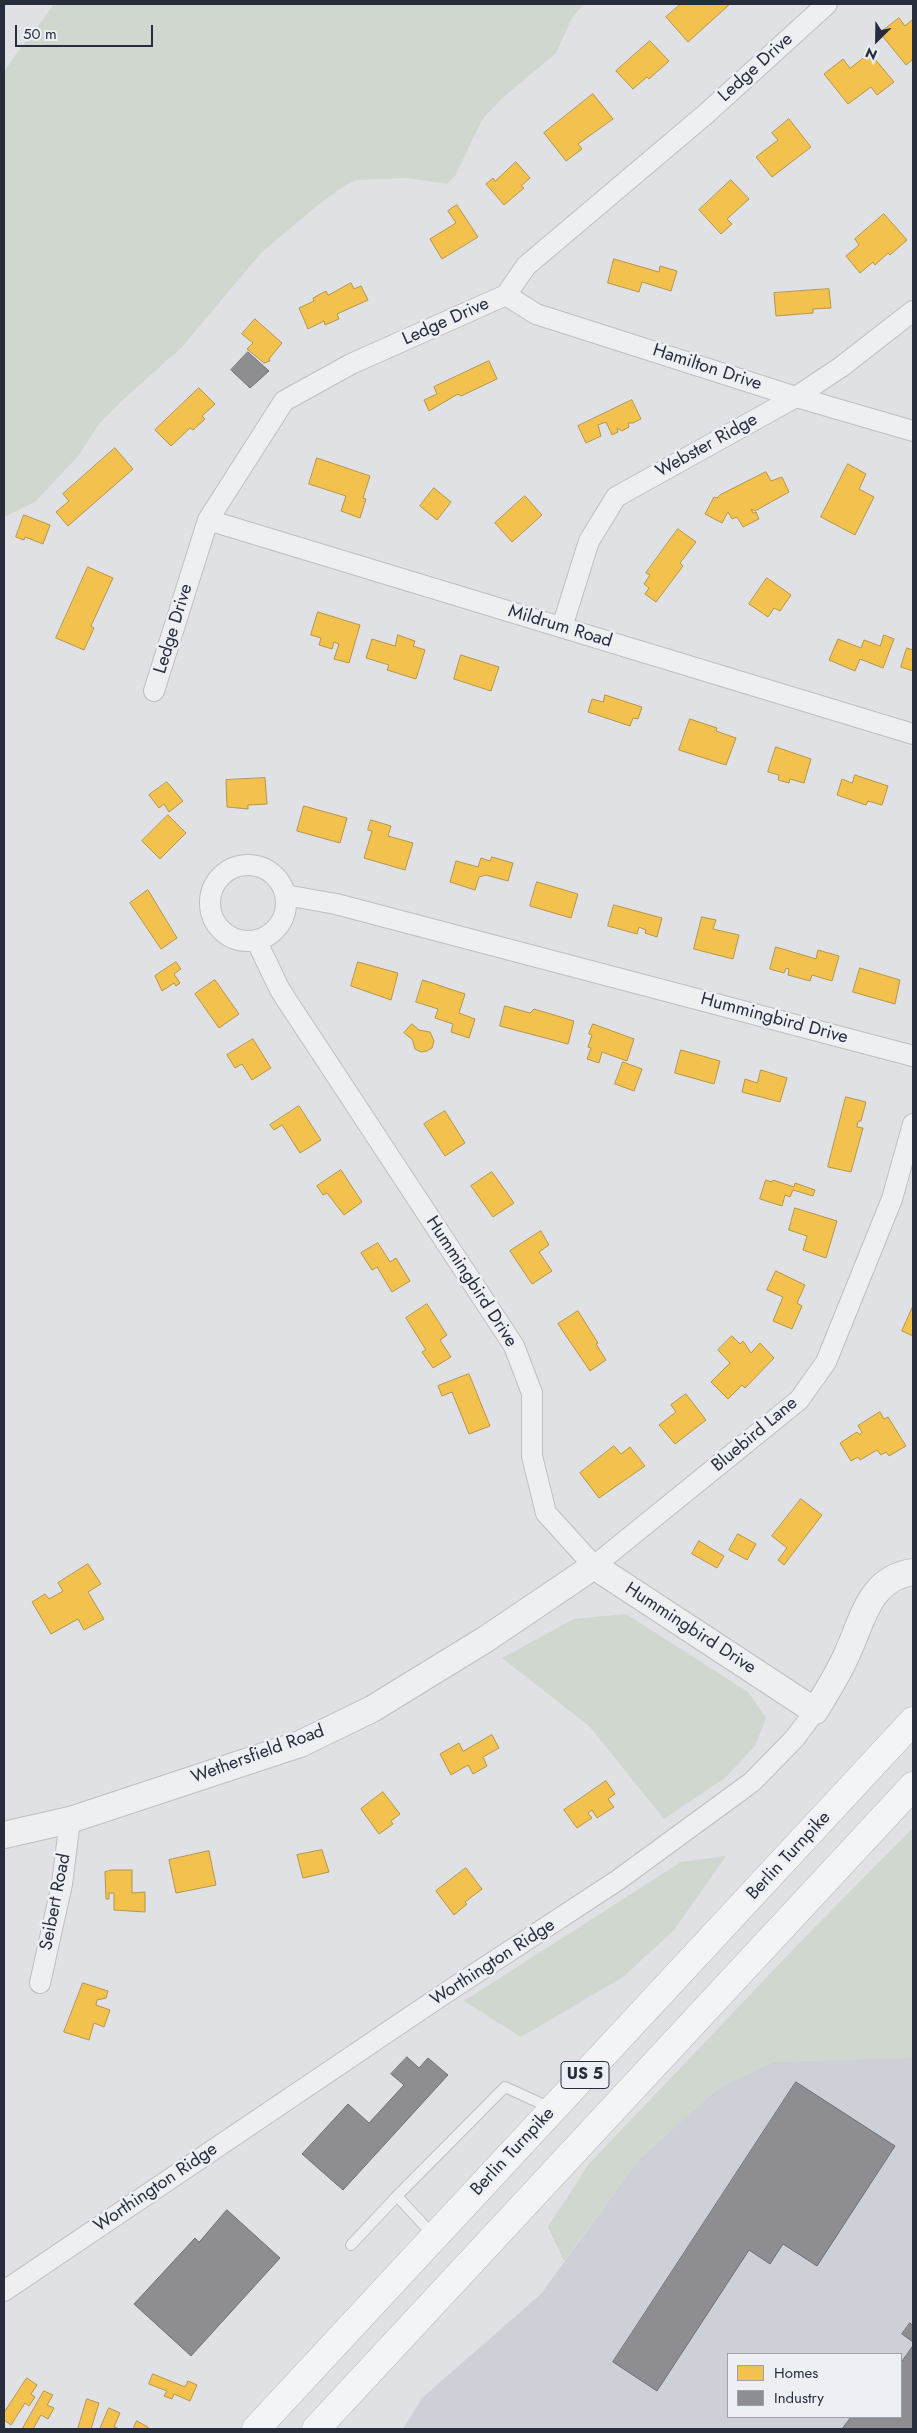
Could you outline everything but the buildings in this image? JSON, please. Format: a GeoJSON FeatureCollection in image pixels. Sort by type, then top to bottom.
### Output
{"type":"FeatureCollection","features":[{"type":"Feature","properties":{"kind":"highway","name":"Berlin Turnpike"},"geometry":{"type":"LineString","coordinates":[[256,2429],[913,1721]]}},
{"type":"Feature","properties":{"kind":"highway","name":"US 5"},"geometry":{"type":"LineString","coordinates":[[316,2429],[913,1786]]}},
{"type":"Feature","properties":{"kind":"street","name":"Ledge Drive"},"geometry":{"type":"LineString","coordinates":[[154,691],[208,520],[284,402],[351,364],[506,295],[526,266],[707,113],[827,4]]}},
{"type":"Feature","properties":{"kind":"street","name":"Hamilton Drive"},"geometry":{"type":"LineString","coordinates":[[506,295],[536,314],[796,397],[913,431]]}},
{"type":"Feature","properties":{"kind":"street","name":"Webster Ridge"},"geometry":{"type":"LineString","coordinates":[[562,627],[588,541],[616,497],[796,397],[842,367],[913,311]]}},
{"type":"Feature","properties":{"kind":"street","name":"Mildrum Road"},"geometry":{"type":"LineString","coordinates":[[208,520],[913,734]]}},
{"type":"Feature","properties":{"kind":"street"},"geometry":{"type":"LineString","coordinates":[[253,865],[262,867],[275,876],[285,895],[285,910],[279,925],[270,933],[256,940],[243,941],[232,937],[215,923],[210,912],[209,899],[216,882],[224,872],[235,866],[253,865]]}},
{"type":"Feature","properties":{"kind":"street","name":"Hummingbird Drive"},"geometry":{"type":"LineString","coordinates":[[285,895],[336,904],[913,1056]]}},
{"type":"Feature","properties":{"kind":"street","name":"Hummingbird Drive"},"geometry":{"type":"LineString","coordinates":[[256,940],[280,990],[514,1346],[532,1393],[532,1456],[546,1513],[594,1566],[815,1711]]}},
{"type":"Feature","properties":{"kind":"street","name":"Bluebird Lane"},"geometry":{"type":"LineString","coordinates":[[594,1566],[799,1400],[826,1362],[892,1199],[913,1124]]}},
{"type":"Feature","properties":{"kind":"street","name":"Wethersfield Road"},"geometry":{"type":"LineString","coordinates":[[4,1835],[70,1820],[308,1740],[372,1709],[486,1639],[594,1566]]}},
{"type":"Feature","properties":{"kind":"street","name":"Worthington Ridge"},"geometry":{"type":"LineString","coordinates":[[4,2291],[626,1874],[752,1782],[795,1738],[815,1711],[848,1652],[871,1597],[884,1584],[902,1574],[913,1572]]}},
{"type":"Feature","properties":{"kind":"street","name":"Seibert Road"},"geometry":{"type":"LineString","coordinates":[[40,1984],[62,1884],[70,1820]]}},
{"type":"Feature","properties":{"kind":"lane"},"geometry":{"type":"LineString","coordinates":[[351,2245],[506,2087],[554,2109]]}},
{"type":"Feature","properties":{"kind":"lane"},"geometry":{"type":"LineString","coordinates":[[398,2196],[435,2237]]}},
{"type":"Feature","properties":{"kind":"shaded area"},"geometry":{"type":"Polygon","coordinates":[[[54,4],[584,4],[572,18],[556,53],[499,101],[482,120],[455,176],[447,184],[408,178],[356,180],[344,186],[318,205],[261,253],[182,347],[99,424],[79,455],[35,502],[4,517],[4,72],[54,4]]]}},
{"type":"Feature","properties":{"kind":"shaded area"},"geometry":{"type":"Polygon","coordinates":[[[626,1614],[748,1692],[766,1718],[755,1746],[725,1778],[664,1819],[589,1726],[502,1658],[574,1619],[626,1614]]]}},
{"type":"Feature","properties":{"kind":"shaded area"},"geometry":{"type":"Polygon","coordinates":[[[913,1828],[913,2058],[772,2062],[717,2089],[638,2160],[564,2261],[548,2227],[588,2165],[807,1935],[913,1828]]]}},
{"type":"Feature","properties":{"kind":"shaded area"},"geometry":{"type":"Polygon","coordinates":[[[726,1856],[674,1930],[623,1977],[521,2037],[464,2001],[681,1862],[726,1856]]]}},
{"type":"Feature","properties":{"kind":"shaded area"},"geometry":{"type":"Polygon","coordinates":[[[912,2057],[913,2429],[403,2429],[422,2398],[541,2294],[638,2160],[717,2089],[772,2062],[912,2057]]]}}]}
